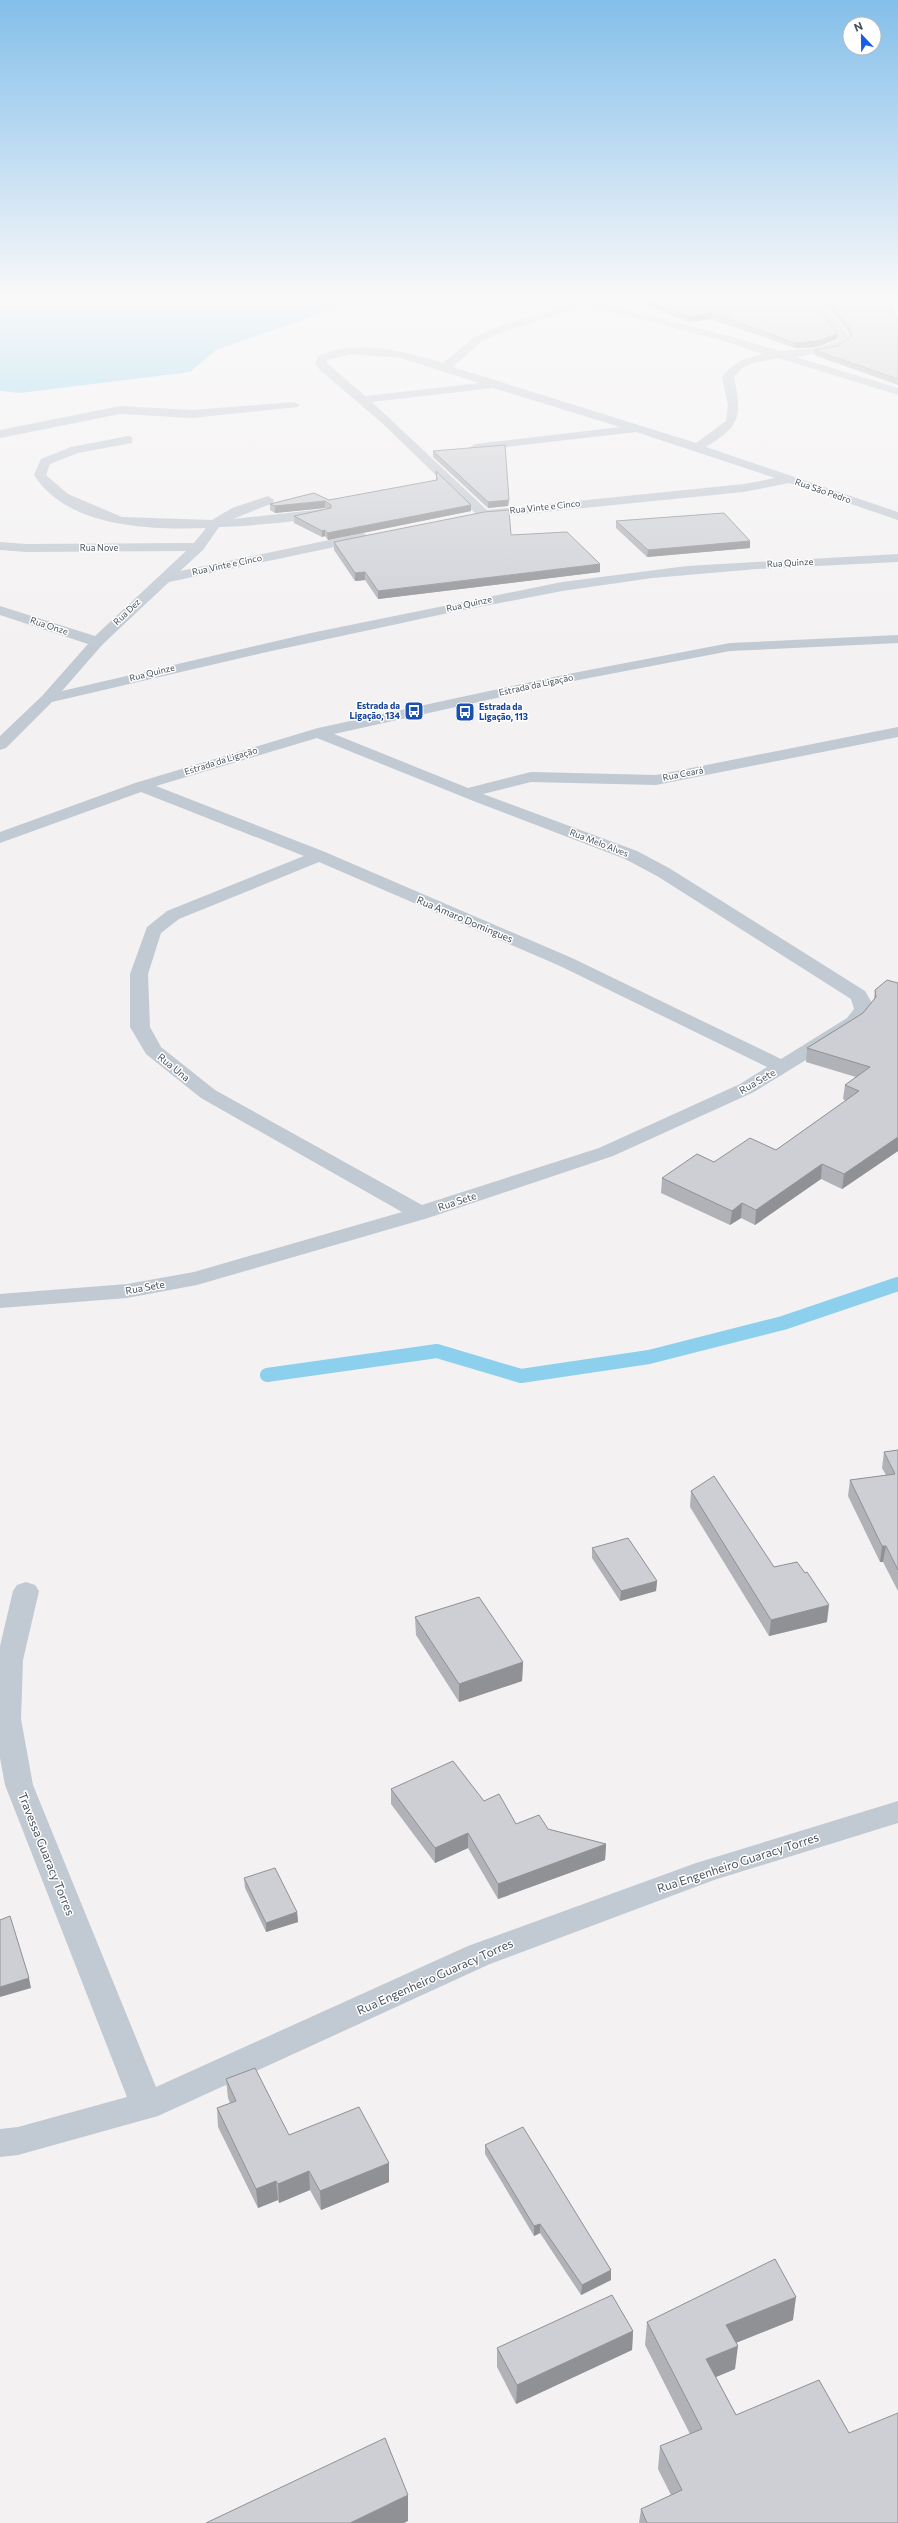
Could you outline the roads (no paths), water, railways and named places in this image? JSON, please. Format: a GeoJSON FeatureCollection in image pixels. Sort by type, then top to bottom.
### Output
{"type":"FeatureCollection","features":[{"type":"Feature","properties":{"kind":"street"},"geometry":{"type":"LineString","coordinates":[[0,434],[106,413]]}},
{"type":"Feature","properties":{"kind":"street"},"geometry":{"type":"LineString","coordinates":[[169,413],[192,414],[206,413]]}},
{"type":"Feature","properties":{"kind":"street","name":"Rua São Pedro"},"geometry":{"type":"LineString","coordinates":[[377,413],[484,514]]}},
{"type":"Feature","properties":{"kind":"street","name":"Rua São Pedro"},"geometry":{"type":"LineString","coordinates":[[588,413],[639,428],[696,449],[898,516]]}},
{"type":"Feature","properties":{"kind":"street"},"geometry":{"type":"LineString","coordinates":[[696,449],[722,432],[734,420],[735,413]]}},
{"type":"Feature","properties":{"kind":"street"},"geometry":{"type":"LineString","coordinates":[[464,449],[639,428]]}},
{"type":"Feature","properties":{"kind":"street"},"geometry":{"type":"LineString","coordinates":[[128,440],[75,450],[46,462],[40,475],[42,481],[59,494],[107,518],[140,523],[216,523],[279,519],[324,513]]}},
{"type":"Feature","properties":{"kind":"street"},"geometry":{"type":"LineString","coordinates":[[418,453],[433,451]]}},
{"type":"Feature","properties":{"kind":"street","name":"Rua Vinte e Cinco"},"geometry":{"type":"LineString","coordinates":[[468,517],[484,514],[737,488],[789,479]]}},
{"type":"Feature","properties":{"kind":"street","name":"Rua Dez"},"geometry":{"type":"LineString","coordinates":[[1,742],[47,699],[97,642],[162,578],[198,547],[216,523],[237,510],[268,500]]}},
{"type":"Feature","properties":{"kind":"street","name":"Rua Vinte e Cinco"},"geometry":{"type":"LineString","coordinates":[[162,578],[375,535]]}},
{"type":"Feature","properties":{"kind":"street","name":"Rua Nove"},"geometry":{"type":"LineString","coordinates":[[0,546],[26,548],[198,547]]}},
{"type":"Feature","properties":{"kind":"street","name":"Rua Quinze"},"geometry":{"type":"LineString","coordinates":[[47,699],[244,651],[510,596],[616,578],[793,562],[898,558]]}},
{"type":"Feature","properties":{"kind":"street","name":"Rua Onze"},"geometry":{"type":"LineString","coordinates":[[0,610],[97,642]]}},
{"type":"Feature","properties":{"kind":"street","name":"Estrada da Ligação"},"geometry":{"type":"LineString","coordinates":[[0,838],[141,786],[227,758],[318,733],[568,678],[730,647],[898,639]]}},
{"type":"Feature","properties":{"kind":"street","name":"Rua Ceará"},"geometry":{"type":"LineString","coordinates":[[467,793],[531,777],[634,782],[656,780],[898,732]]}},
{"type":"Feature","properties":{"kind":"street","name":"Rua Melo Alves"},"geometry":{"type":"LineString","coordinates":[[318,733],[467,793],[631,855],[663,872],[858,996]]}},
{"type":"Feature","properties":{"kind":"street","name":"Rua Amaro Domingues"},"geometry":{"type":"LineString","coordinates":[[141,786],[319,856],[566,962],[782,1067]]}},
{"type":"Feature","properties":{"kind":"street","name":"Rua Una"},"geometry":{"type":"LineString","coordinates":[[319,856],[173,915],[163,921],[153,931],[139,974],[140,1027],[153,1050],[208,1094],[420,1213]]}},
{"type":"Feature","properties":{"kind":"street","name":"Rua Sete"},"geometry":{"type":"LineString","coordinates":[[0,1301],[127,1291],[197,1278],[420,1213],[606,1152],[719,1102],[782,1067],[854,1022],[864,1010],[863,1003],[858,996]]}},
{"type":"Feature","properties":{"kind":"street","name":"Travessa Guaracy Torres"},"geometry":{"type":"LineString","coordinates":[[26,1591],[10,1660],[7,1719],[19,1785],[147,2106]]}},
{"type":"Feature","properties":{"kind":"street","name":"Rua Engenheiro Guaracy Torres"},"geometry":{"type":"LineString","coordinates":[[0,2143],[18,2141],[147,2106],[479,1955],[706,1871],[898,1812]]}},
{"type":"Feature","properties":{"kind":"waterway"},"geometry":{"type":"LineString","coordinates":[[267,1375],[437,1351],[521,1376],[649,1357],[783,1323],[898,1284],[896,1285]]}},
{"type":"Feature","properties":{"kind":"place","name":"Estrada da Ligação, 134"},"geometry":{"type":"Point","coordinates":[414,711]}},
{"type":"Feature","properties":{"kind":"place","name":"Estrada da Ligação, 113"},"geometry":{"type":"Point","coordinates":[465,712]}}]}
